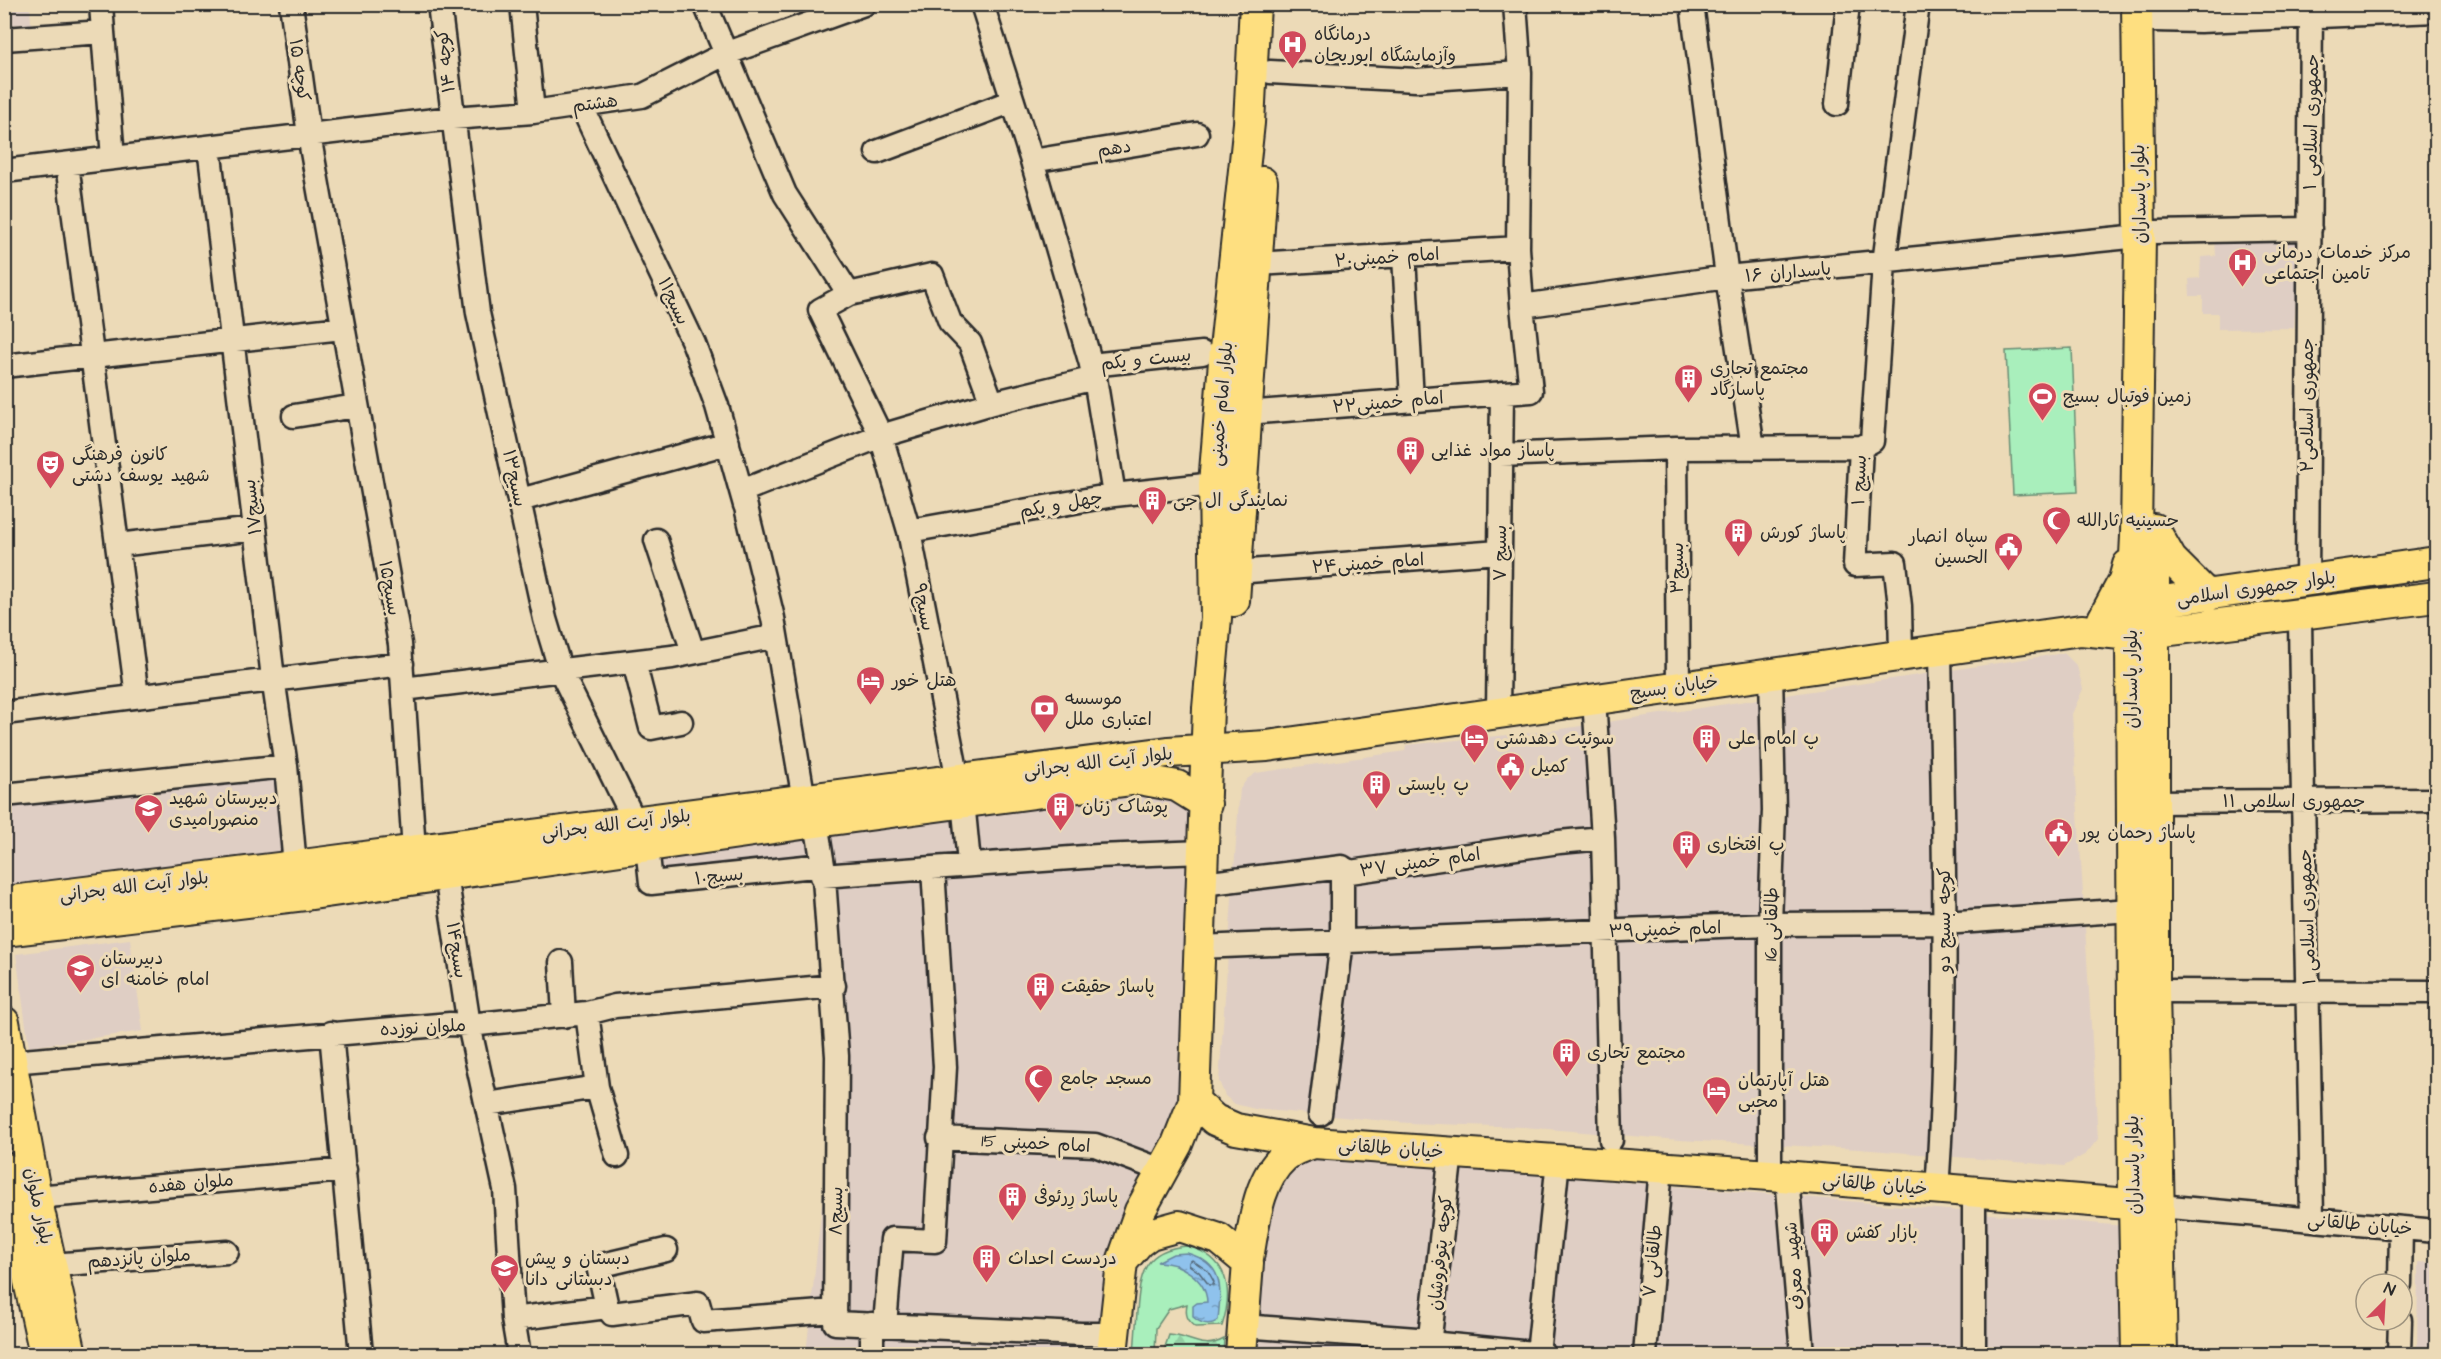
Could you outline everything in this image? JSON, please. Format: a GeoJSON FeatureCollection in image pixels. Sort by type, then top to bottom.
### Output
{"type":"FeatureCollection","features":[{"type":"Feature","properties":{"kind":"main road","name":"بلوار امام خمینی"},"geometry":{"type":"LineString","coordinates":[[1194,1101],[1206,804],[1218,749],[1236,572],[1225,349],[1249,123],[1255,4]]}},
{"type":"Feature","properties":{"kind":"main road","name":"بلوار امام خمینی"},"geometry":{"type":"LineString","coordinates":[[1218,749],[1208,708],[1216,618],[1214,484],[1245,413],[1274,4]]}},
{"type":"Feature","properties":{"kind":"main road","name":"بلوار پاسداران"},"geometry":{"type":"LineString","coordinates":[[2148,10],[2145,533],[2131,910],[2146,1205],[2162,1354]]}},
{"type":"Feature","properties":{"kind":"main road"},"geometry":{"type":"LineString","coordinates":[[2092,624],[2124,580],[2145,533],[2208,596]]}},
{"type":"Feature","properties":{"kind":"main road","name":"بلوار جمهوری اسلامی"},"geometry":{"type":"LineString","coordinates":[[2092,624],[2143,604],[2436,562]]}},
{"type":"Feature","properties":{"kind":"main road","name":"بلوار جمهوری اسلامی"},"geometry":{"type":"LineString","coordinates":[[2092,624],[2142,634],[2436,597]]}},
{"type":"Feature","properties":{"kind":"main road","name":"خیابان بسیج"},"geometry":{"type":"LineString","coordinates":[[1267,746],[1940,651],[2092,624]]}},
{"type":"Feature","properties":{"kind":"main road","name":"بلوار پاسداران"},"geometry":{"type":"LineString","coordinates":[[2137,1354],[2146,1205],[2154,991],[2152,802],[2142,634]]}},
{"type":"Feature","properties":{"kind":"main road"},"geometry":{"type":"LineString","coordinates":[[1168,752],[1194,738],[1208,708]]}},
{"type":"Feature","properties":{"kind":"main road"},"geometry":{"type":"LineString","coordinates":[[1206,804],[1228,773],[1267,746]]}},
{"type":"Feature","properties":{"kind":"main road","name":"بلوار آیت الله بحرانی"},"geometry":{"type":"LineString","coordinates":[[4,902],[414,850],[641,834],[1067,777],[1168,752],[1267,746]]}},
{"type":"Feature","properties":{"kind":"main road","name":"بلوار آیت الله بحرانی"},"geometry":{"type":"LineString","coordinates":[[1067,777],[1139,779],[1178,786],[1206,804]]}},
{"type":"Feature","properties":{"kind":"main road","name":"بلوار آیت الله بحرانی"},"geometry":{"type":"LineString","coordinates":[[4,931],[446,874],[641,834]]}},
{"type":"Feature","properties":{"kind":"main road"},"geometry":{"type":"LineString","coordinates":[[227,874],[233,903]]}},
{"type":"Feature","properties":{"kind":"main road","name":"بلوار ملوان"},"geometry":{"type":"LineString","coordinates":[[4,1022],[36,1197],[71,1354]]}},
{"type":"Feature","properties":{"kind":"main road"},"geometry":{"type":"LineString","coordinates":[[1113,1344],[1122,1263],[1140,1211],[1164,1171],[1194,1101]]}},
{"type":"Feature","properties":{"kind":"main road","name":"خیابان طالقانی"},"geometry":{"type":"LineString","coordinates":[[1194,1101],[1215,1120],[1236,1129],[1314,1143],[1661,1167],[2146,1205]]}},
{"type":"Feature","properties":{"kind":"main road"},"geometry":{"type":"LineString","coordinates":[[1242,1340],[1247,1263],[1265,1182],[1283,1158],[1298,1148],[1314,1143]]}},
{"type":"Feature","properties":{"kind":"main road","name":"بلوار ملوان"},"geometry":{"type":"LineString","coordinates":[[4,1168],[45,1354]]}},
{"type":"Feature","properties":{"kind":"main road"},"geometry":{"type":"LineString","coordinates":[[1122,1263],[1139,1242],[1150,1234],[1179,1226],[1219,1239],[1247,1263]]}},
{"type":"Feature","properties":{"kind":"street"},"geometry":{"type":"LineString","coordinates":[[101,4],[113,158]]}},
{"type":"Feature","properties":{"kind":"street","name":"کوچه ۱۵"},"geometry":{"type":"LineString","coordinates":[[291,4],[309,135],[342,328]]}},
{"type":"Feature","properties":{"kind":"street","name":"کوچه ۱۴"},"geometry":{"type":"LineString","coordinates":[[439,4],[452,117]]}},
{"type":"Feature","properties":{"kind":"street"},"geometry":{"type":"LineString","coordinates":[[522,4],[533,112]]}},
{"type":"Feature","properties":{"kind":"street"},"geometry":{"type":"LineString","coordinates":[[705,4],[724,54],[785,194],[849,294],[932,275],[950,322],[969,343],[992,403]]}},
{"type":"Feature","properties":{"kind":"street","name":"هشتم"},"geometry":{"type":"LineString","coordinates":[[4,171],[452,117],[533,112],[642,96],[724,54],[864,4]]}},
{"type":"Feature","properties":{"kind":"street"},"geometry":{"type":"LineString","coordinates":[[982,4],[1032,161],[1093,372],[1114,495]]}},
{"type":"Feature","properties":{"kind":"street"},"geometry":{"type":"LineString","coordinates":[[1515,4],[1520,73],[1518,248],[1522,306]]}},
{"type":"Feature","properties":{"kind":"street"},"geometry":{"type":"LineString","coordinates":[[1692,4],[1727,277],[1753,448]]}},
{"type":"Feature","properties":{"kind":"street"},"geometry":{"type":"LineString","coordinates":[[1837,104],[1848,4]]}},
{"type":"Feature","properties":{"kind":"street"},"geometry":{"type":"LineString","coordinates":[[1861,447],[1872,441],[1884,263],[1918,4]]}},
{"type":"Feature","properties":{"kind":"street"},"geometry":{"type":"LineString","coordinates":[[2148,10],[2200,21],[2312,10],[2436,11]]}},
{"type":"Feature","properties":{"kind":"street","name":"جمهوری اسلامی ۱"},"geometry":{"type":"LineString","coordinates":[[2310,229],[2312,10]]}},
{"type":"Feature","properties":{"kind":"street"},"geometry":{"type":"LineString","coordinates":[[4,39],[103,32]]}},
{"type":"Feature","properties":{"kind":"street"},"geometry":{"type":"LineString","coordinates":[[1270,72],[1416,80],[1520,73]]}},
{"type":"Feature","properties":{"kind":"street"},"geometry":{"type":"LineString","coordinates":[[877,152],[1013,101]]}},
{"type":"Feature","properties":{"kind":"street","name":"بسیج۱۱"},"geometry":{"type":"LineString","coordinates":[[581,105],[694,344],[717,406],[744,498],[776,636],[810,811]]}},
{"type":"Feature","properties":{"kind":"street","name":"بسیج۱۳"},"geometry":{"type":"LineString","coordinates":[[452,117],[478,314],[545,619],[561,672],[641,834]]}},
{"type":"Feature","properties":{"kind":"street","name":"دهم"},"geometry":{"type":"LineString","coordinates":[[1032,161],[1197,134]]}},
{"type":"Feature","properties":{"kind":"street","name":"بسیج۱۷"},"geometry":{"type":"LineString","coordinates":[[209,147],[273,678],[286,766],[295,866]]}},
{"type":"Feature","properties":{"kind":"street"},"geometry":{"type":"LineString","coordinates":[[67,164],[137,696]]}},
{"type":"Feature","properties":{"kind":"street","name":"پاسداران ۱۶"},"geometry":{"type":"LineString","coordinates":[[1522,306],[1727,277],[1884,263],[2148,234],[2310,229]]}},
{"type":"Feature","properties":{"kind":"street","name":"جمهوری اسلامی۲"},"geometry":{"type":"LineString","coordinates":[[2307,582],[2310,229]]}},
{"type":"Feature","properties":{"kind":"street","name":"امام خمینی۲۰"},"geometry":{"type":"LineString","coordinates":[[1257,264],[1518,248]]}},
{"type":"Feature","properties":{"kind":"street"},"geometry":{"type":"LineString","coordinates":[[1404,256],[1412,400]]}},
{"type":"Feature","properties":{"kind":"street","name":"بسیج۹"},"geometry":{"type":"LineString","coordinates":[[849,294],[820,310],[881,436],[909,531],[961,791],[969,863]]}},
{"type":"Feature","properties":{"kind":"street","name":"امام خمینی۲۲"},"geometry":{"type":"LineString","coordinates":[[1245,413],[1531,391],[1522,306]]}},
{"type":"Feature","properties":{"kind":"street"},"geometry":{"type":"LineString","coordinates":[[4,366],[342,328]]}},
{"type":"Feature","properties":{"kind":"street","name":"بسیج۱۵"},"geometry":{"type":"LineString","coordinates":[[342,328],[400,644],[414,850]]}},
{"type":"Feature","properties":{"kind":"street","name":"بیست و یکم"},"geometry":{"type":"LineString","coordinates":[[744,498],[881,436],[1093,372],[1202,353]]}},
{"type":"Feature","properties":{"kind":"street","name":"بسیج ۷"},"geometry":{"type":"LineString","coordinates":[[1498,712],[1502,393]]}},
{"type":"Feature","properties":{"kind":"street"},"geometry":{"type":"LineString","coordinates":[[294,416],[357,406]]}},
{"type":"Feature","properties":{"kind":"street"},"geometry":{"type":"LineString","coordinates":[[520,500],[728,443]]}},
{"type":"Feature","properties":{"kind":"street","name":"بسیج ۱"},"geometry":{"type":"LineString","coordinates":[[1500,455],[1677,448],[1861,447],[1855,565],[1895,563],[1900,606],[1901,656]]}},
{"type":"Feature","properties":{"kind":"street","name":"بسیج۳"},"geometry":{"type":"LineString","coordinates":[[1677,448],[1678,687]]}},
{"type":"Feature","properties":{"kind":"street","name":"چهل و یکم"},"geometry":{"type":"LineString","coordinates":[[909,531],[1114,495],[1214,484]]}},
{"type":"Feature","properties":{"kind":"street"},"geometry":{"type":"LineString","coordinates":[[118,545],[255,529]]}},
{"type":"Feature","properties":{"kind":"street"},"geometry":{"type":"LineString","coordinates":[[656,540],[693,652]]}},
{"type":"Feature","properties":{"kind":"street","name":"امام خمینی۲۴"},"geometry":{"type":"LineString","coordinates":[[1236,572],[1499,552]]}},
{"type":"Feature","properties":{"kind":"street","name":"جمهوری اسلامی ۱"},"geometry":{"type":"LineString","coordinates":[[2300,614],[2312,1220]]}},
{"type":"Feature","properties":{"kind":"street"},"geometry":{"type":"LineString","coordinates":[[403,689],[634,662],[776,636]]}},
{"type":"Feature","properties":{"kind":"street","name":"کوچه بسیج دو"},"geometry":{"type":"LineString","coordinates":[[1937,1189],[1943,1113],[1944,923],[1940,651]]}},
{"type":"Feature","properties":{"kind":"street"},"geometry":{"type":"LineString","coordinates":[[634,662],[651,728],[681,722]]}},
{"type":"Feature","properties":{"kind":"street"},"geometry":{"type":"LineString","coordinates":[[4,713],[273,678],[402,664]]}},
{"type":"Feature","properties":{"kind":"street","name":"طالقانی 16"},"geometry":{"type":"LineString","coordinates":[[1772,673],[1774,810],[1770,924],[1778,1176]]}},
{"type":"Feature","properties":{"kind":"street"},"geometry":{"type":"LineString","coordinates":[[1594,699],[1603,838],[1611,1140]]}},
{"type":"Feature","properties":{"kind":"street"},"geometry":{"type":"LineString","coordinates":[[4,795],[286,766]]}},
{"type":"Feature","properties":{"kind":"street","name":"جمهوری اسلامی ۱۱"},"geometry":{"type":"LineString","coordinates":[[2152,802],[2436,800]]}},
{"type":"Feature","properties":{"kind":"street","name":"بسیج۸"},"geometry":{"type":"LineString","coordinates":[[810,811],[823,870],[834,986],[837,1056],[835,1311]]}},
{"type":"Feature","properties":{"kind":"street","name":"بسیج۱۰"},"geometry":{"type":"LineString","coordinates":[[641,834],[651,883],[823,870]]}},
{"type":"Feature","properties":{"kind":"street","name":"امام خمینی ۳۷"},"geometry":{"type":"LineString","coordinates":[[1202,884],[1342,867],[1350,872],[1559,842],[1603,838]]}},
{"type":"Feature","properties":{"kind":"street"},"geometry":{"type":"LineString","coordinates":[[823,870],[933,868],[969,863],[1204,852]]}},
{"type":"Feature","properties":{"kind":"street"},"geometry":{"type":"LineString","coordinates":[[1320,1114],[1342,941],[1342,867]]}},
{"type":"Feature","properties":{"kind":"street"},"geometry":{"type":"LineString","coordinates":[[872,1354],[892,1239],[935,1240],[939,1138],[945,1067],[933,868]]}},
{"type":"Feature","properties":{"kind":"street","name":"بسیج۱۴"},"geometry":{"type":"LineString","coordinates":[[446,874],[469,1025],[505,1189],[513,1319],[519,1354]]}},
{"type":"Feature","properties":{"kind":"street","name":"امام خمینی۳۹"},"geometry":{"type":"LineString","coordinates":[[1199,947],[1770,924],[1944,923],[2131,910]]}},
{"type":"Feature","properties":{"kind":"street"},"geometry":{"type":"LineString","coordinates":[[561,962],[564,1016]]}},
{"type":"Feature","properties":{"kind":"street","name":"ملوان نوزده"},"geometry":{"type":"LineString","coordinates":[[12,1062],[331,1033],[450,1024],[469,1025],[564,1016],[615,1006],[834,986]]}},
{"type":"Feature","properties":{"kind":"street"},"geometry":{"type":"LineString","coordinates":[[2154,991],[2436,992]]}},
{"type":"Feature","properties":{"kind":"street"},"geometry":{"type":"LineString","coordinates":[[587,1013],[597,1087],[617,1156]]}},
{"type":"Feature","properties":{"kind":"street"},"geometry":{"type":"LineString","coordinates":[[331,1033],[361,1354]]}},
{"type":"Feature","properties":{"kind":"street"},"geometry":{"type":"LineString","coordinates":[[487,1104],[597,1087]]}},
{"type":"Feature","properties":{"kind":"street","name":"امام خمینی 15"},"geometry":{"type":"LineString","coordinates":[[939,1138],[1095,1145],[1164,1171]]}},
{"type":"Feature","properties":{"kind":"street","name":"کوچه پتوفروشان"},"geometry":{"type":"LineString","coordinates":[[1429,1347],[1451,1152]]}},
{"type":"Feature","properties":{"kind":"street"},"geometry":{"type":"LineString","coordinates":[[1538,1354],[1558,1160]]}},
{"type":"Feature","properties":{"kind":"street","name":"طالقانی ۷"},"geometry":{"type":"LineString","coordinates":[[1645,1354],[1661,1167]]}},
{"type":"Feature","properties":{"kind":"street","name":"ملوان هفده"},"geometry":{"type":"LineString","coordinates":[[36,1197],[345,1170]]}},
{"type":"Feature","properties":{"kind":"street","name":"شهید معرف"},"geometry":{"type":"LineString","coordinates":[[1778,1176],[1802,1354]]}},
{"type":"Feature","properties":{"kind":"street"},"geometry":{"type":"LineString","coordinates":[[1974,1192],[1974,1354]]}},
{"type":"Feature","properties":{"kind":"street","name":"خیابان طالقانی"},"geometry":{"type":"LineString","coordinates":[[2146,1205],[2436,1231]]}},
{"type":"Feature","properties":{"kind":"street"},"geometry":{"type":"LineString","coordinates":[[2400,1272],[2401,1228]]}},
{"type":"Feature","properties":{"kind":"street"},"geometry":{"type":"LineString","coordinates":[[666,1250],[598,1266],[607,1307],[612,1314],[698,1303],[703,1321],[835,1311],[835,1323],[1113,1344]]}},
{"type":"Feature","properties":{"kind":"street","name":"ملوان پانزدهم"},"geometry":{"type":"LineString","coordinates":[[51,1264],[227,1252]]}},
{"type":"Feature","properties":{"kind":"street"},"geometry":{"type":"LineString","coordinates":[[513,1319],[607,1307]]}},
{"type":"Feature","properties":{"kind":"street"},"geometry":{"type":"LineString","coordinates":[[2400,1332],[2400,1354]]}},
{"type":"Feature","properties":{"kind":"street"},"geometry":{"type":"LineString","coordinates":[[1242,1340],[1429,1347],[1440,1344],[1544,1354]]}},
{"type":"Feature","properties":{"kind":"shaded area"},"geometry":{"type":"Polygon","coordinates":[[[4,5],[30,5],[31,24],[5,25],[4,5]]]}},
{"type":"Feature","properties":{"kind":"shaded area","name":"مرکز خدمات درمانی تامین اجتماعی"},"geometry":{"type":"Polygon","coordinates":[[[2299,239],[2294,328],[2218,329],[2218,313],[2203,313],[2203,296],[2190,296],[2189,279],[2200,278],[2201,257],[2216,256],[2215,240],[2299,239]]]}},
{"type":"Feature","properties":{"kind":"shaded area"},"geometry":{"type":"Polygon","coordinates":[[[2064,653],[2077,666],[2083,689],[2072,714],[2098,1139],[2086,1154],[2064,1166],[1859,1149],[1679,1140],[1524,1127],[1408,1123],[1255,1109],[1235,1104],[1225,1096],[1219,1081],[1240,789],[1247,779],[1256,773],[1405,751],[1406,745],[1548,731],[2064,653]]]}},
{"type":"Feature","properties":{"kind":"shaded area","name":"دبیرستان شهید منصورامیدی"},"geometry":{"type":"Polygon","coordinates":[[[284,771],[295,866],[5,902],[4,802],[284,771]]]}},
{"type":"Feature","properties":{"kind":"shaded area"},"geometry":{"type":"Polygon","coordinates":[[[1102,784],[1206,804],[1194,1101],[1140,1211],[1115,1354],[806,1354],[837,1063],[828,876],[651,883],[647,846],[1102,784]]]}},
{"type":"Feature","properties":{"kind":"shaded area","name":"دبیرستان امام خامنه ای"},"geometry":{"type":"Polygon","coordinates":[[[130,939],[143,1031],[29,1047],[16,954],[130,939]]]}},
{"type":"Feature","properties":{"kind":"shaded area"},"geometry":{"type":"Polygon","coordinates":[[[1314,1157],[1782,1195],[2124,1226],[2127,1354],[1257,1354],[1261,1273],[1272,1185],[1287,1165],[1314,1157]]]}},
{"type":"Feature","properties":{"kind":"shaded area"},"geometry":{"type":"Polygon","coordinates":[[[2418,1262],[2436,1263],[2436,1354],[2417,1354],[2418,1262]]]}},
{"type":"Feature","properties":{"kind":"green space","name":"زمین فوتبال بسیج"},"geometry":{"type":"Polygon","coordinates":[[[2072,348],[2078,492],[2013,495],[2006,351],[2072,348]]]}},
{"type":"Feature","properties":{"kind":"green space"},"geometry":{"type":"Polygon","coordinates":[[[1187,1246],[1211,1258],[1219,1266],[1224,1276],[1227,1299],[1222,1326],[1196,1327],[1187,1317],[1187,1304],[1169,1309],[1156,1328],[1155,1354],[1134,1354],[1140,1286],[1147,1266],[1161,1252],[1187,1246]]]}},
{"type":"Feature","properties":{"kind":"green space"},"geometry":{"type":"Polygon","coordinates":[[[1169,1335],[1209,1344],[1224,1339],[1223,1354],[1168,1354],[1165,1347],[1169,1335]]]}},
{"type":"Feature","properties":{"kind":"water"},"geometry":{"type":"Polygon","coordinates":[[[1187,1253],[1208,1264],[1218,1279],[1219,1308],[1218,1320],[1215,1322],[1205,1323],[1193,1317],[1193,1306],[1207,1302],[1202,1285],[1196,1278],[1182,1268],[1157,1262],[1173,1254],[1187,1253]]]}},
{"type":"Feature","properties":{"kind":"place","name":"درمانگاه وآزمایشگاه ابوریحان"},"geometry":{"type":"Point","coordinates":[1293,70]}},
{"type":"Feature","properties":{"kind":"place","name":"مرکز خدمات درمانی تامین اجتماعی"},"geometry":{"type":"Point","coordinates":[2243,288]}},
{"type":"Feature","properties":{"kind":"place","name":"مجتمع تجاری پاسارگاد"},"geometry":{"type":"Point","coordinates":[1689,404]}},
{"type":"Feature","properties":{"kind":"place","name":"زمین فوتبال بسیج"},"geometry":{"type":"Point","coordinates":[2042,422]}},
{"type":"Feature","properties":{"kind":"place","name":"پاساز مواد غذایی"},"geometry":{"type":"Point","coordinates":[1410,476]}},
{"type":"Feature","properties":{"kind":"place","name":"کانون فرهنگی شهید یوسف دشتی"},"geometry":{"type":"Point","coordinates":[51,490]}},
{"type":"Feature","properties":{"kind":"place","name":"نمایندگی ال جی"},"geometry":{"type":"Point","coordinates":[1152,526]}},
{"type":"Feature","properties":{"kind":"place","name":"حسینیه ثارالله"},"geometry":{"type":"Point","coordinates":[2056,546]}},
{"type":"Feature","properties":{"kind":"place","name":"پاساژ کورش"},"geometry":{"type":"Point","coordinates":[1739,558]}},
{"type":"Feature","properties":{"kind":"place","name":"سپاه انصار الحسین"},"geometry":{"type":"Point","coordinates":[2009,572]}},
{"type":"Feature","properties":{"kind":"place","name":"هتل خور"},"geometry":{"type":"Point","coordinates":[871,706]}},
{"type":"Feature","properties":{"kind":"place","name":"موسسه اعتباری ملل"},"geometry":{"type":"Point","coordinates":[1044,734]}},
{"type":"Feature","properties":{"kind":"place","name":"سوئیت دهدشتی"},"geometry":{"type":"Point","coordinates":[1475,764]}},
{"type":"Feature","properties":{"kind":"place","name":"پ امام علی"},"geometry":{"type":"Point","coordinates":[1707,764]}},
{"type":"Feature","properties":{"kind":"place","name":"کمیل"},"geometry":{"type":"Point","coordinates":[1510,792]}},
{"type":"Feature","properties":{"kind":"place","name":"پ بایستی"},"geometry":{"type":"Point","coordinates":[1377,810]}},
{"type":"Feature","properties":{"kind":"place","name":"پوشاک زنان"},"geometry":{"type":"Point","coordinates":[1061,832]}},
{"type":"Feature","properties":{"kind":"place","name":"دبیرستان شهید منصورامیدی"},"geometry":{"type":"Point","coordinates":[148,834]}},
{"type":"Feature","properties":{"kind":"place","name":"پاساژ رحمان پور"},"geometry":{"type":"Point","coordinates":[2059,858]}},
{"type":"Feature","properties":{"kind":"place","name":"پ افتخاری"},"geometry":{"type":"Point","coordinates":[1686,870]}},
{"type":"Feature","properties":{"kind":"place","name":"دبیرستان امام خامنه ای"},"geometry":{"type":"Point","coordinates":[80,994]}},
{"type":"Feature","properties":{"kind":"place","name":"پاساژ حقیقت"},"geometry":{"type":"Point","coordinates":[1040,1012]}},
{"type":"Feature","properties":{"kind":"place","name":"مجتمع تحاری"},"geometry":{"type":"Point","coordinates":[1566,1078]}},
{"type":"Feature","properties":{"kind":"place","name":"مسجد جامع"},"geometry":{"type":"Point","coordinates":[1039,1104]}},
{"type":"Feature","properties":{"kind":"place","name":"هتل آپارتمان محبی"},"geometry":{"type":"Point","coordinates":[1717,1116]}},
{"type":"Feature","properties":{"kind":"place","name":"پاساژ رِرئوفی"},"geometry":{"type":"Point","coordinates":[1013,1222]}},
{"type":"Feature","properties":{"kind":"place","name":"بازار کفش"},"geometry":{"type":"Point","coordinates":[1825,1258]}},
{"type":"Feature","properties":{"kind":"place","name":"دردست احداث"},"geometry":{"type":"Point","coordinates":[987,1284]}},
{"type":"Feature","properties":{"kind":"place","name":"دبستان و پیش دبستانی دانا"},"geometry":{"type":"Point","coordinates":[504,1294]}}]}
